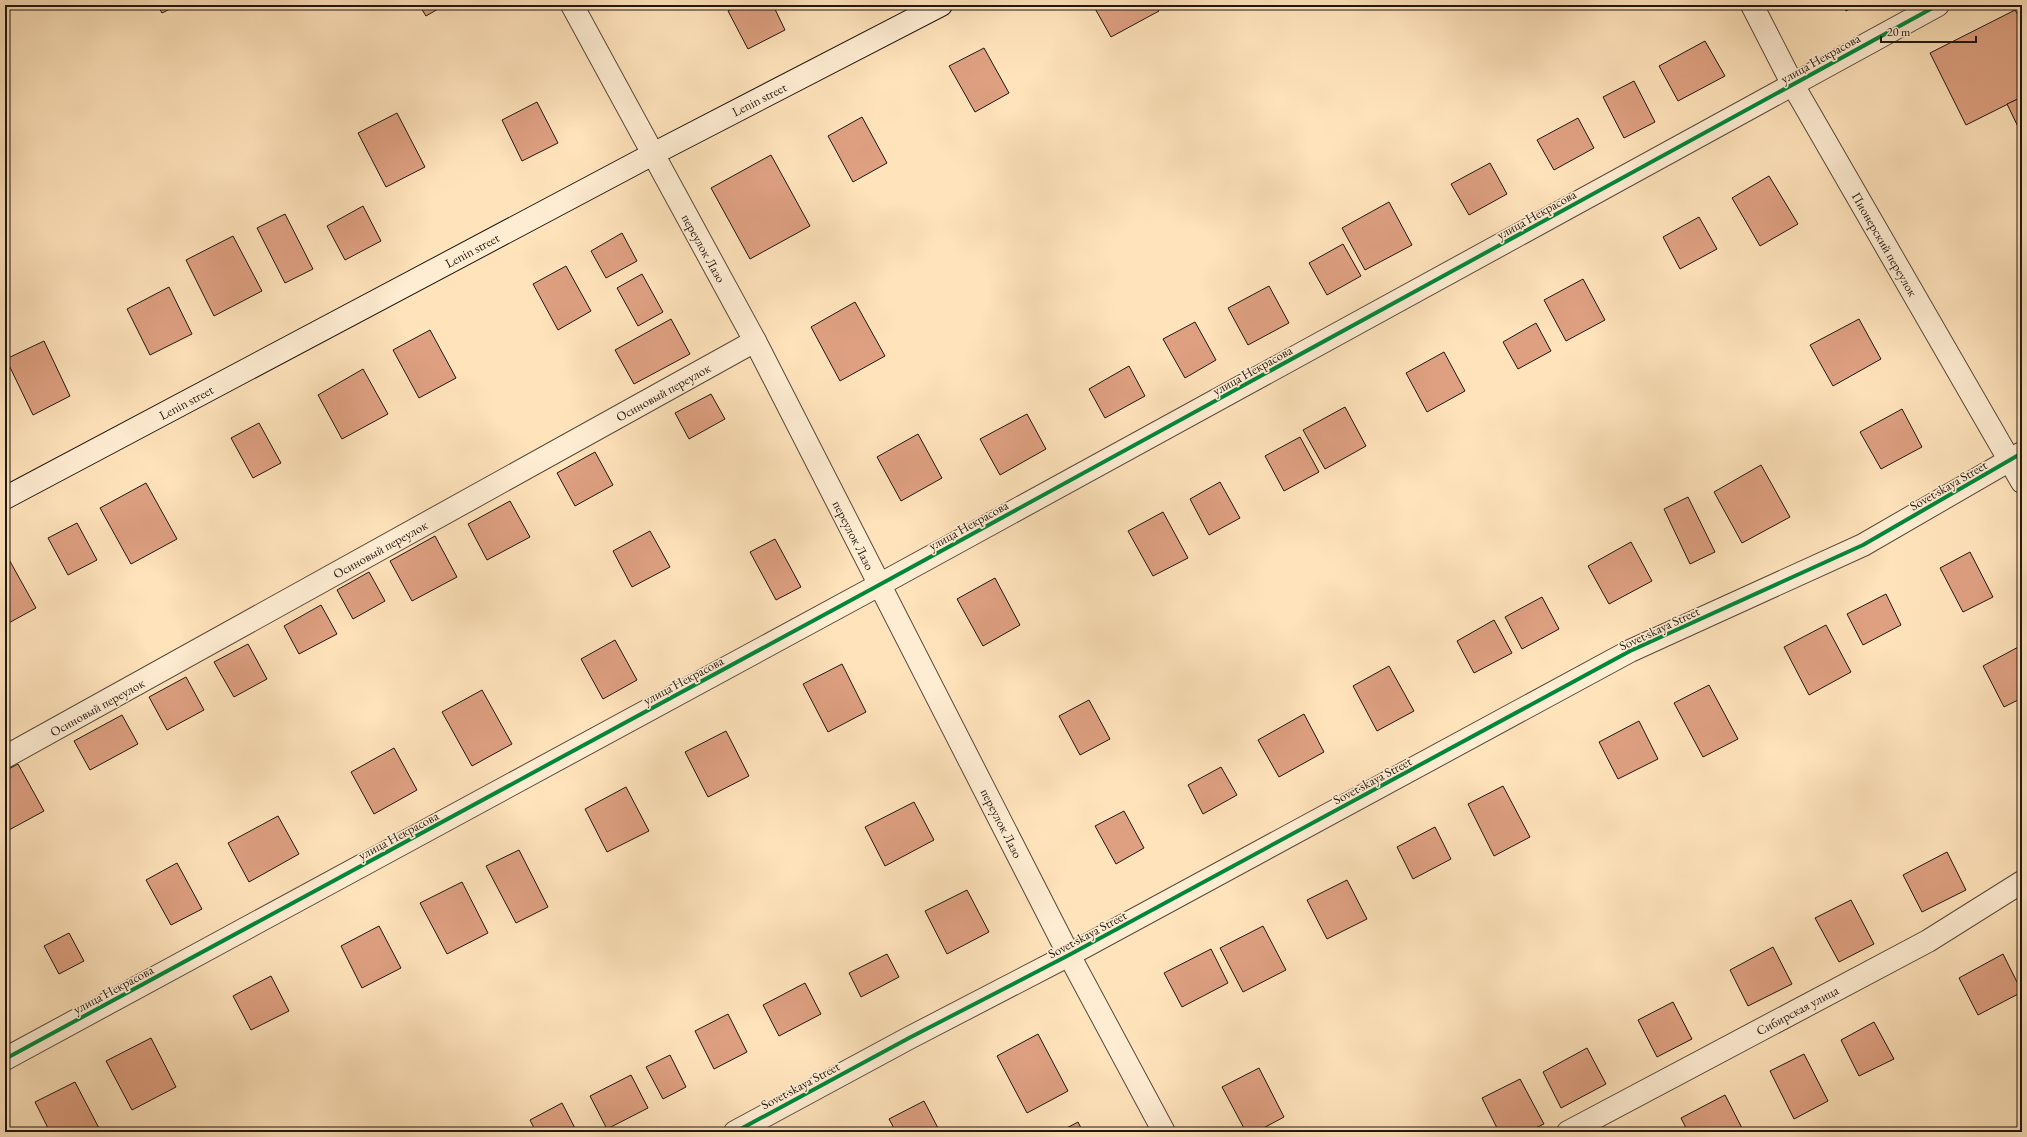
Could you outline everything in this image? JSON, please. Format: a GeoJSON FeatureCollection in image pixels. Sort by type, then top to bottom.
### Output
{"type":"FeatureCollection","features":[{"type":"Feature","properties":{"kind":"street","name":"переулок Лазо"},"geometry":{"type":"LineString","coordinates":[[572,5],[755,342],[1069,955],[1164,1132]]}},
{"type":"Feature","properties":{"kind":"street","name":"Lenin street"},"geometry":{"type":"LineString","coordinates":[[5,498],[653,154],[942,5]]}},
{"type":"Feature","properties":{"kind":"street","name":"Пионерский переулок"},"geometry":{"type":"LineString","coordinates":[[1752,5],[1793,85],[2016,456],[2022,482]]}},
{"type":"Feature","properties":{"kind":"street","name":"улица Некрасова"},"geometry":{"type":"LineString","coordinates":[[5,1059],[879,586],[1938,5]]}},
{"type":"Feature","properties":{"kind":"street","name":"Осиновый переулок"},"geometry":{"type":"LineString","coordinates":[[5,757],[755,342]]}},
{"type":"Feature","properties":{"kind":"street","name":"Sovet·skaya Street"},"geometry":{"type":"LineString","coordinates":[[734,1132],[909,1038],[1069,955],[1630,651],[1863,545],[2016,456]]}},
{"type":"Feature","properties":{"kind":"street","name":"Сибирская улица"},"geometry":{"type":"LineString","coordinates":[[1568,1132],[1928,941],[2022,882]]}},
{"type":"Feature","properties":{"kind":"building"},"geometry":{"type":"Polygon","coordinates":[[[157,5],[178,5],[162,13],[157,5]]]}},
{"type":"Feature","properties":{"kind":"building"},"geometry":{"type":"Polygon","coordinates":[[[419,5],[445,5],[426,16],[419,5]]]}},
{"type":"Feature","properties":{"kind":"building"},"geometry":{"type":"Polygon","coordinates":[[[740,5],[773,5],[785,30],[748,49],[728,11],[740,5]]]}},
{"type":"Feature","properties":{"kind":"building"},"geometry":{"type":"Polygon","coordinates":[[[1093,5],[1156,5],[1159,11],[1111,37],[1093,5]]]}},
{"type":"Feature","properties":{"kind":"building"},"geometry":{"type":"Polygon","coordinates":[[[1843,5],[1857,5],[1846,11],[1843,5]]]}},
{"type":"Feature","properties":{"kind":"building"},"geometry":{"type":"Polygon","coordinates":[[[2015,10],[2022,22],[2022,97],[1966,125],[1930,53],[2015,10]]]}},
{"type":"Feature","properties":{"kind":"building"},"geometry":{"type":"Polygon","coordinates":[[[1705,41],[1725,76],[1678,101],[1659,66],[1705,41]]]}},
{"type":"Feature","properties":{"kind":"building"},"geometry":{"type":"Polygon","coordinates":[[[984,48],[1009,93],[975,112],[949,66],[984,48]]]}},
{"type":"Feature","properties":{"kind":"building"},"geometry":{"type":"Polygon","coordinates":[[[1634,81],[1655,122],[1624,138],[1603,97],[1634,81]]]}},
{"type":"Feature","properties":{"kind":"building"},"geometry":{"type":"Polygon","coordinates":[[[2022,97],[2022,135],[2007,104],[2022,97]]]}},
{"type":"Feature","properties":{"kind":"building"},"geometry":{"type":"Polygon","coordinates":[[[537,102],[558,143],[522,161],[502,120],[537,102]]]}},
{"type":"Feature","properties":{"kind":"building"},"geometry":{"type":"Polygon","coordinates":[[[397,113],[425,167],[386,187],[358,133],[397,113]]]}},
{"type":"Feature","properties":{"kind":"building"},"geometry":{"type":"Polygon","coordinates":[[[862,117],[887,163],[853,182],[828,136],[862,117]]]}},
{"type":"Feature","properties":{"kind":"building"},"geometry":{"type":"Polygon","coordinates":[[[1578,118],[1594,148],[1554,170],[1537,140],[1578,118]]]}},
{"type":"Feature","properties":{"kind":"building"},"geometry":{"type":"Polygon","coordinates":[[[771,155],[810,226],[750,259],[711,188],[771,155]]]}},
{"type":"Feature","properties":{"kind":"building"},"geometry":{"type":"Polygon","coordinates":[[[1490,163],[1507,194],[1469,215],[1451,184],[1490,163]]]}},
{"type":"Feature","properties":{"kind":"building"},"geometry":{"type":"Polygon","coordinates":[[[1769,176],[1798,224],[1760,246],[1732,198],[1769,176]]]}},
{"type":"Feature","properties":{"kind":"building"},"geometry":{"type":"Polygon","coordinates":[[[1389,202],[1412,245],[1365,270],[1342,228],[1389,202]]]}},
{"type":"Feature","properties":{"kind":"building"},"geometry":{"type":"Polygon","coordinates":[[[363,206],[381,241],[345,260],[327,226],[363,206]]]}},
{"type":"Feature","properties":{"kind":"building"},"geometry":{"type":"Polygon","coordinates":[[[285,214],[313,269],[285,283],[257,228],[285,214]]]}},
{"type":"Feature","properties":{"kind":"building"},"geometry":{"type":"Polygon","coordinates":[[[1699,217],[1717,249],[1680,269],[1663,237],[1699,217]]]}},
{"type":"Feature","properties":{"kind":"building"},"geometry":{"type":"Polygon","coordinates":[[[622,233],[637,261],[606,278],[591,251],[622,233]]]}},
{"type":"Feature","properties":{"kind":"building"},"geometry":{"type":"Polygon","coordinates":[[[233,236],[262,291],[214,316],[186,260],[233,236]]]}},
{"type":"Feature","properties":{"kind":"building"},"geometry":{"type":"Polygon","coordinates":[[[1343,244],[1361,276],[1327,295],[1309,263],[1343,244]]]}},
{"type":"Feature","properties":{"kind":"building"},"geometry":{"type":"Polygon","coordinates":[[[566,266],[591,311],[558,330],[533,284],[566,266]]]}},
{"type":"Feature","properties":{"kind":"building"},"geometry":{"type":"Polygon","coordinates":[[[642,274],[663,312],[638,326],[617,288],[642,274]]]}},
{"type":"Feature","properties":{"kind":"building"},"geometry":{"type":"Polygon","coordinates":[[[1583,279],[1605,320],[1566,341],[1544,300],[1583,279]]]}},
{"type":"Feature","properties":{"kind":"building"},"geometry":{"type":"Polygon","coordinates":[[[1269,286],[1289,323],[1248,345],[1228,308],[1269,286]]]}},
{"type":"Feature","properties":{"kind":"building"},"geometry":{"type":"Polygon","coordinates":[[[169,287],[192,334],[150,355],[127,309],[169,287]]]}},
{"type":"Feature","properties":{"kind":"building"},"geometry":{"type":"Polygon","coordinates":[[[855,302],[885,356],[840,381],[811,327],[855,302]]]}},
{"type":"Feature","properties":{"kind":"building"},"geometry":{"type":"Polygon","coordinates":[[[671,319],[690,354],[634,384],[615,350],[671,319]]]}},
{"type":"Feature","properties":{"kind":"building"},"geometry":{"type":"Polygon","coordinates":[[[1859,319],[1881,359],[1833,386],[1810,345],[1859,319]]]}},
{"type":"Feature","properties":{"kind":"building"},"geometry":{"type":"Polygon","coordinates":[[[1195,322],[1216,360],[1185,378],[1163,339],[1195,322]]]}},
{"type":"Feature","properties":{"kind":"building"},"geometry":{"type":"Polygon","coordinates":[[[1536,323],[1551,351],[1518,369],[1503,342],[1536,323]]]}},
{"type":"Feature","properties":{"kind":"building"},"geometry":{"type":"Polygon","coordinates":[[[430,330],[456,378],[419,398],[393,350],[430,330]]]}},
{"type":"Feature","properties":{"kind":"building"},"geometry":{"type":"Polygon","coordinates":[[[44,341],[70,396],[33,415],[6,359],[44,341]]]}},
{"type":"Feature","properties":{"kind":"building"},"geometry":{"type":"Polygon","coordinates":[[[1444,352],[1465,391],[1427,412],[1406,373],[1444,352]]]}},
{"type":"Feature","properties":{"kind":"building"},"geometry":{"type":"Polygon","coordinates":[[[1129,366],[1145,396],[1105,418],[1089,389],[1129,366]]]}},
{"type":"Feature","properties":{"kind":"building"},"geometry":{"type":"Polygon","coordinates":[[[363,369],[388,414],[342,439],[318,395],[363,369]]]}},
{"type":"Feature","properties":{"kind":"building"},"geometry":{"type":"Polygon","coordinates":[[[711,394],[725,419],[689,439],[675,413],[711,394]]]}},
{"type":"Feature","properties":{"kind":"building"},"geometry":{"type":"Polygon","coordinates":[[[1345,407],[1366,446],[1325,469],[1303,430],[1345,407]]]}},
{"type":"Feature","properties":{"kind":"building"},"geometry":{"type":"Polygon","coordinates":[[[1902,409],[1922,447],[1881,469],[1860,432],[1902,409]]]}},
{"type":"Feature","properties":{"kind":"building"},"geometry":{"type":"Polygon","coordinates":[[[1027,414],[1046,449],[1000,475],[980,439],[1027,414]]]}},
{"type":"Feature","properties":{"kind":"building"},"geometry":{"type":"Polygon","coordinates":[[[259,423],[281,463],[253,478],[231,438],[259,423]]]}},
{"type":"Feature","properties":{"kind":"building"},"geometry":{"type":"Polygon","coordinates":[[[918,434],[942,478],[901,501],[877,457],[918,434]]]}},
{"type":"Feature","properties":{"kind":"building"},"geometry":{"type":"Polygon","coordinates":[[[1300,437],[1319,472],[1284,491],[1265,456],[1300,437]]]}},
{"type":"Feature","properties":{"kind":"building"},"geometry":{"type":"Polygon","coordinates":[[[595,452],[613,485],[575,506],[557,473],[595,452]]]}},
{"type":"Feature","properties":{"kind":"building"},"geometry":{"type":"Polygon","coordinates":[[[1761,465],[1790,517],[1742,543],[1714,492],[1761,465]]]}},
{"type":"Feature","properties":{"kind":"building"},"geometry":{"type":"Polygon","coordinates":[[[1220,482],[1240,518],[1209,535],[1190,499],[1220,482]]]}},
{"type":"Feature","properties":{"kind":"building"},"geometry":{"type":"Polygon","coordinates":[[[146,483],[177,539],[131,564],[100,508],[146,483]]]}},
{"type":"Feature","properties":{"kind":"building"},"geometry":{"type":"Polygon","coordinates":[[[1688,497],[1715,552],[1690,564],[1664,509],[1688,497]]]}},
{"type":"Feature","properties":{"kind":"building"},"geometry":{"type":"Polygon","coordinates":[[[510,501],[530,537],[487,560],[468,524],[510,501]]]}},
{"type":"Feature","properties":{"kind":"building"},"geometry":{"type":"Polygon","coordinates":[[[1163,512],[1188,558],[1153,576],[1128,531],[1163,512]]]}},
{"type":"Feature","properties":{"kind":"building"},"geometry":{"type":"Polygon","coordinates":[[[77,523],[97,560],[68,575],[48,538],[77,523]]]}},
{"type":"Feature","properties":{"kind":"building"},"geometry":{"type":"Polygon","coordinates":[[[650,531],[670,567],[632,587],[613,551],[650,531]]]}},
{"type":"Feature","properties":{"kind":"building"},"geometry":{"type":"Polygon","coordinates":[[[435,536],[457,577],[412,601],[390,561],[435,536]]]}},
{"type":"Feature","properties":{"kind":"building"},"geometry":{"type":"Polygon","coordinates":[[[775,539],[801,587],[776,600],[750,552],[775,539]]]}},
{"type":"Feature","properties":{"kind":"building"},"geometry":{"type":"Polygon","coordinates":[[[1631,542],[1652,581],[1609,604],[1588,566],[1631,542]]]}},
{"type":"Feature","properties":{"kind":"building"},"geometry":{"type":"Polygon","coordinates":[[[1970,552],[1993,597],[1963,612],[1940,568],[1970,552]]]}},
{"type":"Feature","properties":{"kind":"building"},"geometry":{"type":"Polygon","coordinates":[[[7,556],[36,608],[5,625],[5,557],[7,556]]]}},
{"type":"Feature","properties":{"kind":"building"},"geometry":{"type":"Polygon","coordinates":[[[369,572],[385,601],[353,619],[337,590],[369,572]]]}},
{"type":"Feature","properties":{"kind":"building"},"geometry":{"type":"Polygon","coordinates":[[[995,578],[1020,625],[983,646],[957,599],[995,578]]]}},
{"type":"Feature","properties":{"kind":"building"},"geometry":{"type":"Polygon","coordinates":[[[1886,594],[1901,625],[1863,645],[1847,614],[1886,594]]]}},
{"type":"Feature","properties":{"kind":"building"},"geometry":{"type":"Polygon","coordinates":[[[1542,597],[1559,629],[1522,649],[1505,617],[1542,597]]]}},
{"type":"Feature","properties":{"kind":"building"},"geometry":{"type":"Polygon","coordinates":[[[321,605],[337,634],[299,654],[284,626],[321,605]]]}},
{"type":"Feature","properties":{"kind":"building"},"geometry":{"type":"Polygon","coordinates":[[[1494,620],[1512,653],[1474,673],[1457,641],[1494,620]]]}},
{"type":"Feature","properties":{"kind":"building"},"geometry":{"type":"Polygon","coordinates":[[[1826,625],[1851,672],[1809,695],[1784,647],[1826,625]]]}},
{"type":"Feature","properties":{"kind":"building"},"geometry":{"type":"Polygon","coordinates":[[[615,640],[637,680],[603,699],[581,659],[615,640]]]}},
{"type":"Feature","properties":{"kind":"building"},"geometry":{"type":"Polygon","coordinates":[[[248,644],[267,679],[234,697],[214,662],[248,644]]]}},
{"type":"Feature","properties":{"kind":"building"},"geometry":{"type":"Polygon","coordinates":[[[2022,645],[2022,698],[2004,707],[1983,666],[2022,645]]]}},
{"type":"Feature","properties":{"kind":"building"},"geometry":{"type":"Polygon","coordinates":[[[842,664],[866,712],[828,732],[803,684],[842,664]]]}},
{"type":"Feature","properties":{"kind":"building"},"geometry":{"type":"Polygon","coordinates":[[[1389,666],[1414,711],[1377,731],[1353,686],[1389,666]]]}},
{"type":"Feature","properties":{"kind":"building"},"geometry":{"type":"Polygon","coordinates":[[[186,677],[204,710],[167,730],[149,697],[186,677]]]}},
{"type":"Feature","properties":{"kind":"building"},"geometry":{"type":"Polygon","coordinates":[[[1709,685],[1738,739],[1703,757],[1674,703],[1709,685]]]}},
{"type":"Feature","properties":{"kind":"building"},"geometry":{"type":"Polygon","coordinates":[[[482,690],[512,744],[472,766],[442,712],[482,690]]]}},
{"type":"Feature","properties":{"kind":"building"},"geometry":{"type":"Polygon","coordinates":[[[1089,700],[1110,739],[1080,755],[1059,716],[1089,700]]]}},
{"type":"Feature","properties":{"kind":"building"},"geometry":{"type":"Polygon","coordinates":[[[1304,714],[1324,752],[1279,777],[1258,740],[1304,714]]]}},
{"type":"Feature","properties":{"kind":"building"},"geometry":{"type":"Polygon","coordinates":[[[122,715],[138,744],[90,770],[74,741],[122,715]]]}},
{"type":"Feature","properties":{"kind":"building"},"geometry":{"type":"Polygon","coordinates":[[[1639,721],[1658,759],[1618,779],[1599,742],[1639,721]]]}},
{"type":"Feature","properties":{"kind":"building"},"geometry":{"type":"Polygon","coordinates":[[[726,731],[749,776],[708,797],[685,752],[726,731]]]}},
{"type":"Feature","properties":{"kind":"building"},"geometry":{"type":"Polygon","coordinates":[[[394,748],[417,790],[374,814],[351,772],[394,748]]]}},
{"type":"Feature","properties":{"kind":"building"},"geometry":{"type":"Polygon","coordinates":[[[18,764],[44,811],[9,830],[5,822],[5,771],[18,764]]]}},
{"type":"Feature","properties":{"kind":"building"},"geometry":{"type":"Polygon","coordinates":[[[1221,767],[1237,795],[1203,814],[1188,785],[1221,767]]]}},
{"type":"Feature","properties":{"kind":"building"},"geometry":{"type":"Polygon","coordinates":[[[1503,786],[1530,837],[1494,856],[1468,804],[1503,786]]]}},
{"type":"Feature","properties":{"kind":"building"},"geometry":{"type":"Polygon","coordinates":[[[626,787],[649,831],[607,852],[585,809],[626,787]]]}},
{"type":"Feature","properties":{"kind":"building"},"geometry":{"type":"Polygon","coordinates":[[[914,802],[934,840],[885,866],[865,827],[914,802]]]}},
{"type":"Feature","properties":{"kind":"building"},"geometry":{"type":"Polygon","coordinates":[[[1124,811],[1144,848],[1116,864],[1095,826],[1124,811]]]}},
{"type":"Feature","properties":{"kind":"building"},"geometry":{"type":"Polygon","coordinates":[[[278,816],[299,854],[249,882],[228,843],[278,816]]]}},
{"type":"Feature","properties":{"kind":"building"},"geometry":{"type":"Polygon","coordinates":[[[1435,827],[1451,859],[1413,879],[1397,847],[1435,827]]]}},
{"type":"Feature","properties":{"kind":"building"},"geometry":{"type":"Polygon","coordinates":[[[519,850],[548,907],[516,923],[486,866],[519,850]]]}},
{"type":"Feature","properties":{"kind":"building"},"geometry":{"type":"Polygon","coordinates":[[[1947,852],[1966,890],[1922,912],[1903,875],[1947,852]]]}},
{"type":"Feature","properties":{"kind":"building"},"geometry":{"type":"Polygon","coordinates":[[[177,863],[202,909],[171,925],[146,880],[177,863]]]}},
{"type":"Feature","properties":{"kind":"building"},"geometry":{"type":"Polygon","coordinates":[[[1347,880],[1367,919],[1327,939],[1307,900],[1347,880]]]}},
{"type":"Feature","properties":{"kind":"building"},"geometry":{"type":"Polygon","coordinates":[[[462,882],[488,933],[447,954],[420,903],[462,882]]]}},
{"type":"Feature","properties":{"kind":"building"},"geometry":{"type":"Polygon","coordinates":[[[967,890],[989,932],[947,954],[925,911],[967,890]]]}},
{"type":"Feature","properties":{"kind":"building"},"geometry":{"type":"Polygon","coordinates":[[[1851,900],[1874,944],[1839,962],[1815,918],[1851,900]]]}},
{"type":"Feature","properties":{"kind":"building"},"geometry":{"type":"Polygon","coordinates":[[[379,926],[401,968],[362,988],[341,946],[379,926]]]}},
{"type":"Feature","properties":{"kind":"building"},"geometry":{"type":"Polygon","coordinates":[[[1263,926],[1286,970],[1243,992],[1220,948],[1263,926]]]}},
{"type":"Feature","properties":{"kind":"building"},"geometry":{"type":"Polygon","coordinates":[[[69,933],[84,961],[59,974],[44,946],[69,933]]]}},
{"type":"Feature","properties":{"kind":"building"},"geometry":{"type":"Polygon","coordinates":[[[1773,947],[1792,984],[1748,1006],[1730,970],[1773,947]]]}},
{"type":"Feature","properties":{"kind":"building"},"geometry":{"type":"Polygon","coordinates":[[[1211,949],[1228,983],[1182,1007],[1164,973],[1211,949]]]}},
{"type":"Feature","properties":{"kind":"building"},"geometry":{"type":"Polygon","coordinates":[[[887,954],[899,977],[861,997],[849,973],[887,954]]]}},
{"type":"Feature","properties":{"kind":"building"},"geometry":{"type":"Polygon","coordinates":[[[2003,954],[2022,992],[1978,1015],[1959,978],[2003,954]]]}},
{"type":"Feature","properties":{"kind":"building"},"geometry":{"type":"Polygon","coordinates":[[[271,976],[289,1011],[251,1030],[233,996],[271,976]]]}},
{"type":"Feature","properties":{"kind":"building"},"geometry":{"type":"Polygon","coordinates":[[[805,983],[821,1014],[779,1036],[763,1005],[805,983]]]}},
{"type":"Feature","properties":{"kind":"building"},"geometry":{"type":"Polygon","coordinates":[[[1673,1002],[1692,1039],[1657,1057],[1638,1020],[1673,1002]]]}},
{"type":"Feature","properties":{"kind":"building"},"geometry":{"type":"Polygon","coordinates":[[[728,1014],[747,1052],[714,1069],[695,1031],[728,1014]]]}},
{"type":"Feature","properties":{"kind":"building"},"geometry":{"type":"Polygon","coordinates":[[[1874,1022],[1894,1059],[1859,1076],[1841,1040],[1874,1022]]]}},
{"type":"Feature","properties":{"kind":"building"},"geometry":{"type":"Polygon","coordinates":[[[1038,1034],[1068,1091],[1027,1113],[997,1056],[1038,1034]]]}},
{"type":"Feature","properties":{"kind":"building"},"geometry":{"type":"Polygon","coordinates":[[[151,1038],[176,1087],[132,1110],[106,1061],[151,1038]]]}},
{"type":"Feature","properties":{"kind":"building"},"geometry":{"type":"Polygon","coordinates":[[[1587,1048],[1606,1084],[1561,1108],[1543,1072],[1587,1048]]]}},
{"type":"Feature","properties":{"kind":"building"},"geometry":{"type":"Polygon","coordinates":[[[1804,1054],[1828,1101],[1794,1119],[1770,1071],[1804,1054]]]}},
{"type":"Feature","properties":{"kind":"building"},"geometry":{"type":"Polygon","coordinates":[[[670,1055],[686,1087],[663,1099],[646,1067],[670,1055]]]}},
{"type":"Feature","properties":{"kind":"building"},"geometry":{"type":"Polygon","coordinates":[[[1259,1068],[1284,1117],[1256,1132],[1246,1132],[1222,1087],[1259,1068]]]}},
{"type":"Feature","properties":{"kind":"building"},"geometry":{"type":"Polygon","coordinates":[[[631,1075],[648,1108],[607,1129],[590,1096],[631,1075]]]}},
{"type":"Feature","properties":{"kind":"building"},"geometry":{"type":"Polygon","coordinates":[[[1520,1079],[1544,1124],[1527,1132],[1499,1132],[1482,1098],[1520,1079]]]}},
{"type":"Feature","properties":{"kind":"building"},"geometry":{"type":"Polygon","coordinates":[[[75,1082],[101,1132],[50,1132],[35,1102],[75,1082]]]}},
{"type":"Feature","properties":{"kind":"building"},"geometry":{"type":"Polygon","coordinates":[[[1725,1095],[1744,1132],[1688,1132],[1681,1118],[1725,1095]]]}},
{"type":"Feature","properties":{"kind":"building"},"geometry":{"type":"Polygon","coordinates":[[[924,1101],[940,1132],[896,1132],[889,1119],[924,1101]]]}},
{"type":"Feature","properties":{"kind":"building"},"geometry":{"type":"Polygon","coordinates":[[[562,1103],[577,1132],[536,1132],[530,1120],[562,1103]]]}},
{"type":"Feature","properties":{"kind":"building"},"geometry":{"type":"Polygon","coordinates":[[[1078,1122],[1083,1132],[1059,1132],[1078,1122]]]}},
{"type":"Feature","properties":{"kind":"cycle path"},"geometry":{"type":"LineString","coordinates":[[5,1059],[879,585],[1938,5]]}},
{"type":"Feature","properties":{"kind":"cycle path"},"geometry":{"type":"LineString","coordinates":[[735,1132],[909,1038],[1069,955],[1630,651],[1863,545],[2022,453]]}}]}
